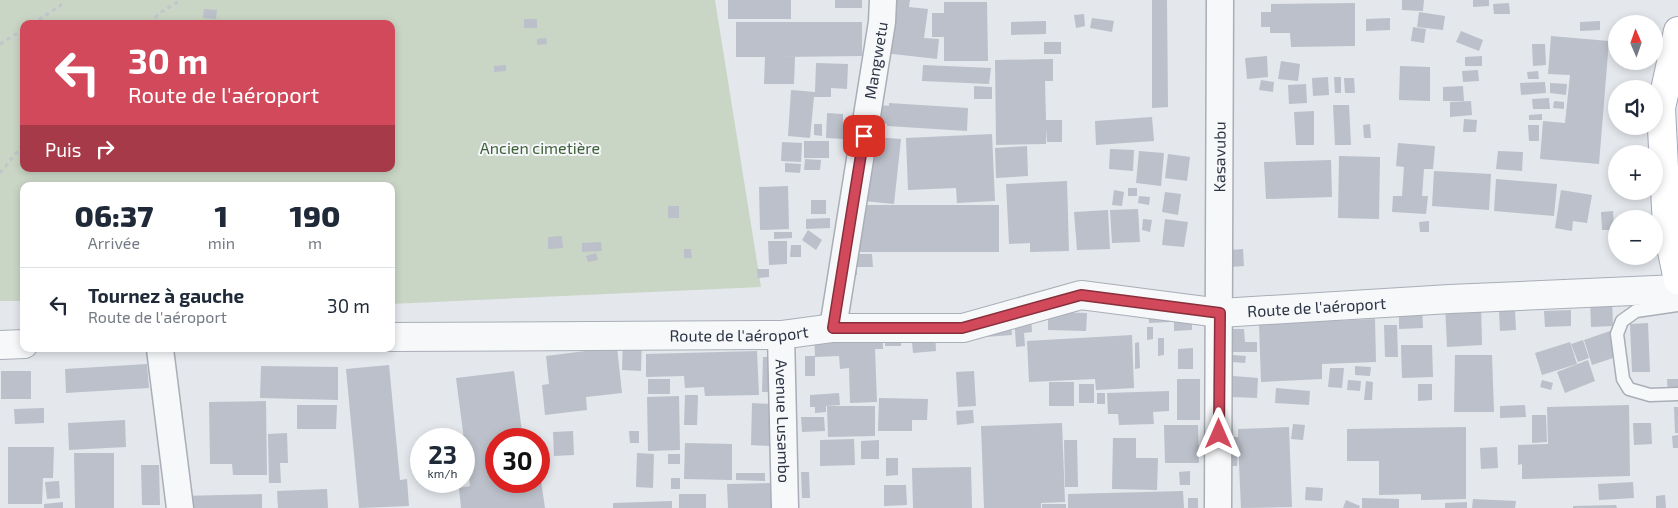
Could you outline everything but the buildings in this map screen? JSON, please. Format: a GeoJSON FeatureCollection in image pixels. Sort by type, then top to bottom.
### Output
{"type":"FeatureCollection","features":[{"type":"Feature","properties":{"kind":"main road"},"geometry":{"type":"LineString","coordinates":[[1678,31],[1661,108],[1667,228],[1678,280]]}},
{"type":"Feature","properties":{"kind":"street","name":"Mangwetu"},"geometry":{"type":"LineString","coordinates":[[833,328],[882,22],[883,0]]}},
{"type":"Feature","properties":{"kind":"street","name":"Kasavubu"},"geometry":{"type":"LineString","coordinates":[[1218,508],[1220,0]]}},
{"type":"Feature","properties":{"kind":"street","name":"Route de l'aéroport"},"geometry":{"type":"LineString","coordinates":[[395,337],[781,335],[833,328],[962,328],[1081,295],[1220,313],[1450,299],[1678,289]]}},
{"type":"Feature","properties":{"kind":"street","name":"Avenue Lusambo"},"geometry":{"type":"LineString","coordinates":[[781,335],[785,508]]}},
{"type":"Feature","properties":{"kind":"street"},"geometry":{"type":"LineString","coordinates":[[0,345],[20,344]]}},
{"type":"Feature","properties":{"kind":"street"},"geometry":{"type":"LineString","coordinates":[[160,352],[180,508]]}},
{"type":"Feature","properties":{"kind":"lane"},"geometry":{"type":"LineString","coordinates":[[1678,305],[1636,311],[1622,321],[1617,334],[1623,379],[1629,389],[1650,395],[1678,394]]}},
{"type":"Feature","properties":{"kind":"path"},"geometry":{"type":"LineString","coordinates":[[37,20],[64,0]]}},
{"type":"Feature","properties":{"kind":"path"},"geometry":{"type":"LineString","coordinates":[[153,20],[158,14],[181,0]]}},
{"type":"Feature","properties":{"kind":"path"},"geometry":{"type":"LineString","coordinates":[[0,44],[20,32]]}},
{"type":"Feature","properties":{"kind":"path"},"geometry":{"type":"LineString","coordinates":[[0,174],[20,147]]}},
{"type":"Feature","properties":{"kind":"green space","name":"Ancien cimetière"},"geometry":{"type":"Polygon","coordinates":[[[0,0],[715,0],[761,287],[395,304],[395,182],[20,182],[20,301],[0,301],[0,0]]]}},
{"type":"Feature","properties":{"kind":"route"},"geometry":{"type":"LineString","coordinates":[[864,136],[833,328],[962,328],[1081,295],[1220,313],[1219,434]]}}]}
